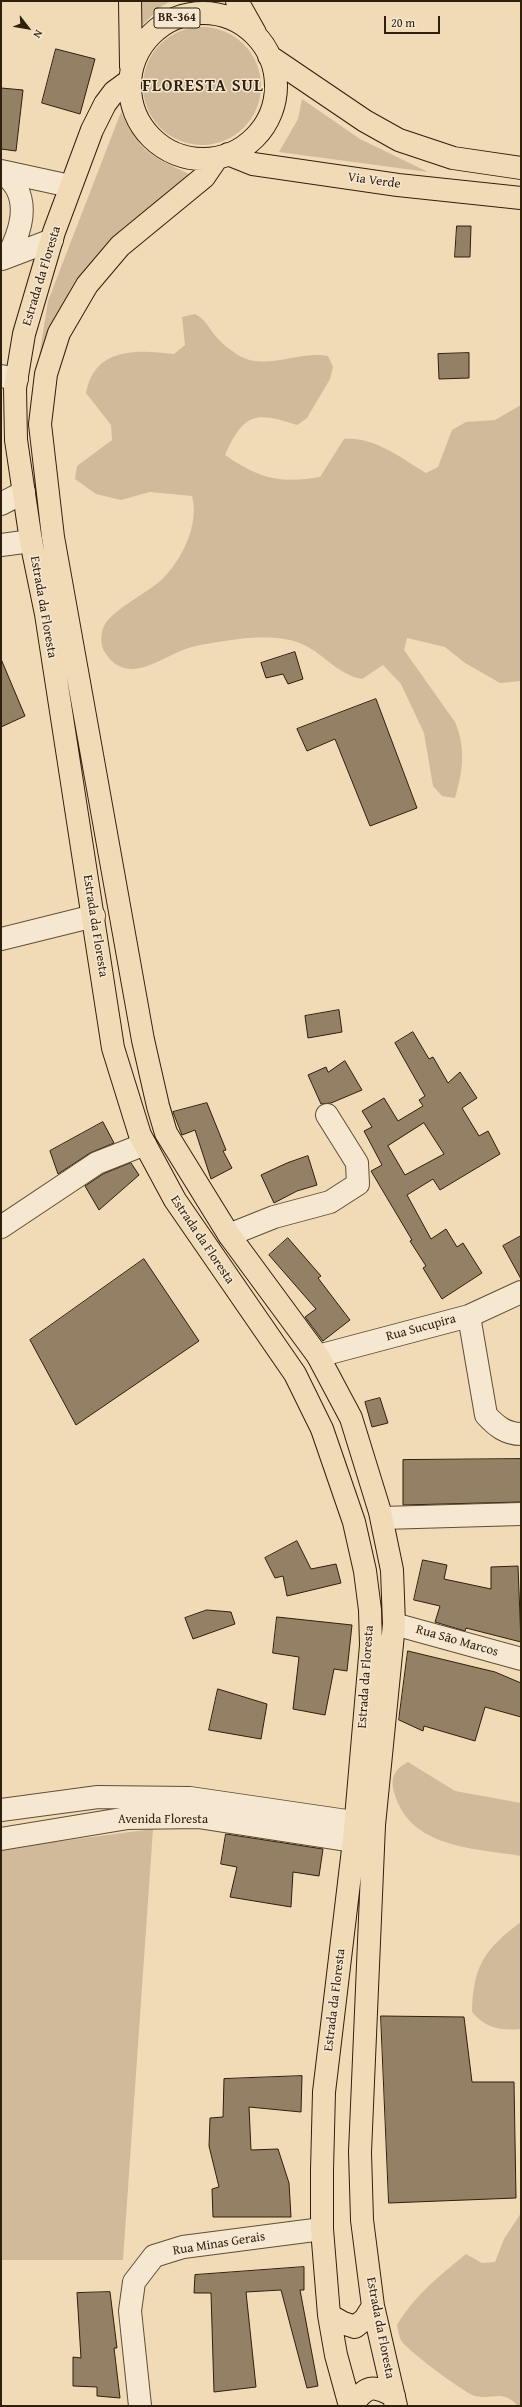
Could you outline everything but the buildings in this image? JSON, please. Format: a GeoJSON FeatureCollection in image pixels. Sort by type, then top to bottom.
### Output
{"type":"FeatureCollection","features":[{"type":"Feature","properties":{"kind":"main road","name":"BR-364"},"geometry":{"type":"LineString","coordinates":[[130,1],[130,76],[132,108],[145,132],[165,149],[190,158],[223,156],[245,145],[260,131],[270,114],[275,95],[275,75],[269,56],[237,1]]}},
{"type":"Feature","properties":{"kind":"main road","name":"BR-364"},"geometry":{"type":"LineString","coordinates":[[130,76],[139,50],[154,32],[173,19],[195,13],[218,14],[240,23],[257,37]]}},
{"type":"Feature","properties":{"kind":"main road","name":"BR-364"},"geometry":{"type":"LineString","coordinates":[[269,56],[365,121],[399,140],[453,158],[521,168]]}},
{"type":"Feature","properties":{"kind":"main road","name":"Estrada da Floresta"},"geometry":{"type":"LineString","coordinates":[[130,76],[114,92],[105,104],[92,130],[70,186],[24,334],[9,377],[16,440],[31,541],[46,614],[94,916],[113,1048],[140,1135],[174,1200],[295,1374],[322,1429],[354,1522],[365,1571],[370,1610],[371,1645],[364,1833],[360,2152],[362,2220],[373,2306],[395,2401]]}},
{"type":"Feature","properties":{"kind":"main road","name":"Estrada da Floresta"},"geometry":{"type":"LineString","coordinates":[[223,156],[204,177],[120,246],[87,285],[59,333],[46,374],[40,424],[53,537],[143,1040],[158,1106],[166,1132],[229,1236],[318,1356],[351,1418],[382,1518],[392,1570],[394,1624],[364,1833],[324,2092],[322,2229],[329,2315],[336,2355],[350,2406]]}},
{"type":"Feature","properties":{"kind":"main road","name":"Via Verde"},"geometry":{"type":"LineString","coordinates":[[223,156],[254,164],[398,185],[521,198]]}},
{"type":"Feature","properties":{"kind":"main road"},"geometry":{"type":"LineString","coordinates":[[329,2315],[343,2323],[355,2327],[366,2319],[373,2306]]}},
{"type":"Feature","properties":{"kind":"main road"},"geometry":{"type":"LineString","coordinates":[[350,2406],[363,2391],[372,2388],[380,2389],[395,2401]]}},
{"type":"Feature","properties":{"kind":"street"},"geometry":{"type":"LineString","coordinates":[[2,172],[70,186]]}},
{"type":"Feature","properties":{"kind":"street"},"geometry":{"type":"LineString","coordinates":[[2,172],[17,189],[22,205],[22,220],[17,239],[5,258]]}},
{"type":"Feature","properties":{"kind":"street"},"geometry":{"type":"LineString","coordinates":[[5,258],[52,240]]}},
{"type":"Feature","properties":{"kind":"street"},"geometry":{"type":"LineString","coordinates":[[1,504],[24,492]]}},
{"type":"Feature","properties":{"kind":"street"},"geometry":{"type":"LineString","coordinates":[[1,545],[31,541]]}},
{"type":"Feature","properties":{"kind":"street"},"geometry":{"type":"LineString","coordinates":[[1,939],[94,916]]}},
{"type":"Feature","properties":{"kind":"street"},"geometry":{"type":"LineString","coordinates":[[229,1236],[274,1217],[330,1202],[358,1184],[357,1163],[327,1115]]}},
{"type":"Feature","properties":{"kind":"street"},"geometry":{"type":"LineString","coordinates":[[1,1227],[97,1163],[145,1144]]}},
{"type":"Feature","properties":{"kind":"street","name":"Rua Sucupira"},"geometry":{"type":"LineString","coordinates":[[318,1356],[469,1316],[521,1292]]}},
{"type":"Feature","properties":{"kind":"street"},"geometry":{"type":"LineString","coordinates":[[469,1316],[486,1415],[497,1427],[515,1434],[521,1434]]}},
{"type":"Feature","properties":{"kind":"street"},"geometry":{"type":"LineString","coordinates":[[382,1518],[521,1514]]}},
{"type":"Feature","properties":{"kind":"street","name":"Rua São Marcos"},"geometry":{"type":"LineString","coordinates":[[394,1624],[521,1659]]}},
{"type":"Feature","properties":{"kind":"street","name":"Avenida Floresta"},"geometry":{"type":"LineString","coordinates":[[1,1810],[98,1797],[190,1798],[364,1833]]}},
{"type":"Feature","properties":{"kind":"street","name":"Avenida Floresta"},"geometry":{"type":"LineString","coordinates":[[1,1839],[128,1818],[198,1818],[364,1833]]}},
{"type":"Feature","properties":{"kind":"street","name":"Rua Minas Gerais"},"geometry":{"type":"LineString","coordinates":[[140,2406],[130,2311],[134,2282],[154,2256],[183,2247],[322,2229]]}},
{"type":"Feature","properties":{"kind":"shaded area"},"geometry":{"type":"Polygon","coordinates":[[[142,1],[171,1],[162,6],[138,29],[142,1]]]}},
{"type":"Feature","properties":{"kind":"shaded area"},"geometry":{"type":"Polygon","coordinates":[[[202,27],[213,28],[225,32],[244,44],[256,63],[260,75],[260,97],[256,109],[244,128],[225,140],[213,144],[202,145],[191,144],[179,140],[160,128],[148,109],[144,97],[143,86],[144,75],[148,63],[160,44],[179,32],[191,28],[202,27]]]}},
{"type":"Feature","properties":{"kind":"shaded area"},"geometry":{"type":"Polygon","coordinates":[[[302,99],[360,139],[428,172],[279,152],[298,119],[302,99]]]}},
{"type":"Feature","properties":{"kind":"shaded area"},"geometry":{"type":"Polygon","coordinates":[[[121,112],[135,137],[148,152],[166,163],[191,175],[109,240],[75,281],[53,322],[33,395],[48,301],[121,112]]]}},
{"type":"Feature","properties":{"kind":"shaded area"},"geometry":{"type":"Polygon","coordinates":[[[195,314],[203,319],[223,344],[238,355],[249,360],[271,361],[317,355],[328,356],[333,367],[330,379],[307,418],[297,425],[261,417],[252,419],[245,423],[238,431],[225,455],[259,474],[292,480],[320,477],[344,439],[355,439],[377,444],[426,473],[438,467],[452,430],[466,422],[495,420],[521,405],[521,681],[500,683],[465,663],[445,647],[407,638],[404,650],[455,722],[461,741],[462,760],[460,778],[455,798],[442,796],[433,786],[424,733],[401,684],[383,665],[362,679],[354,677],[340,670],[308,647],[289,640],[278,638],[256,638],[198,645],[141,668],[131,669],[121,667],[112,661],[104,651],[101,639],[102,631],[108,620],[159,582],[175,564],[191,531],[194,507],[192,496],[150,492],[121,500],[96,494],[75,479],[77,466],[112,440],[111,425],[86,393],[91,378],[98,367],[108,359],[120,354],[133,352],[174,354],[185,345],[182,317],[195,314]]]}},
{"type":"Feature","properties":{"kind":"shaded area"},"geometry":{"type":"Polygon","coordinates":[[[408,1762],[455,1791],[521,1803],[521,1856],[464,1847],[445,1842],[428,1835],[413,1824],[402,1810],[393,1787],[393,1778],[395,1774],[408,1762]]]}},
{"type":"Feature","properties":{"kind":"shaded area"},"geometry":{"type":"Polygon","coordinates":[[[153,1829],[123,2260],[1,2260],[1,1849],[153,1829]]]}},
{"type":"Feature","properties":{"kind":"shaded area"},"geometry":{"type":"Polygon","coordinates":[[[521,1922],[521,2029],[500,2029],[482,2022],[472,2012],[475,1983],[483,1960],[490,1950],[498,1941],[521,1922]]]}},
{"type":"Feature","properties":{"kind":"shaded area"},"geometry":{"type":"Polygon","coordinates":[[[521,2213],[521,2406],[518,2406],[502,2396],[475,2396],[436,2371],[405,2345],[400,2338],[397,2325],[420,2295],[437,2278],[466,2254],[482,2263],[495,2262],[504,2239],[521,2213]]]}},
{"type":"Feature","properties":{"kind":"district","name":"FLORESTA SUL"},"geometry":{"type":"Point","coordinates":[203,87]}}]}
